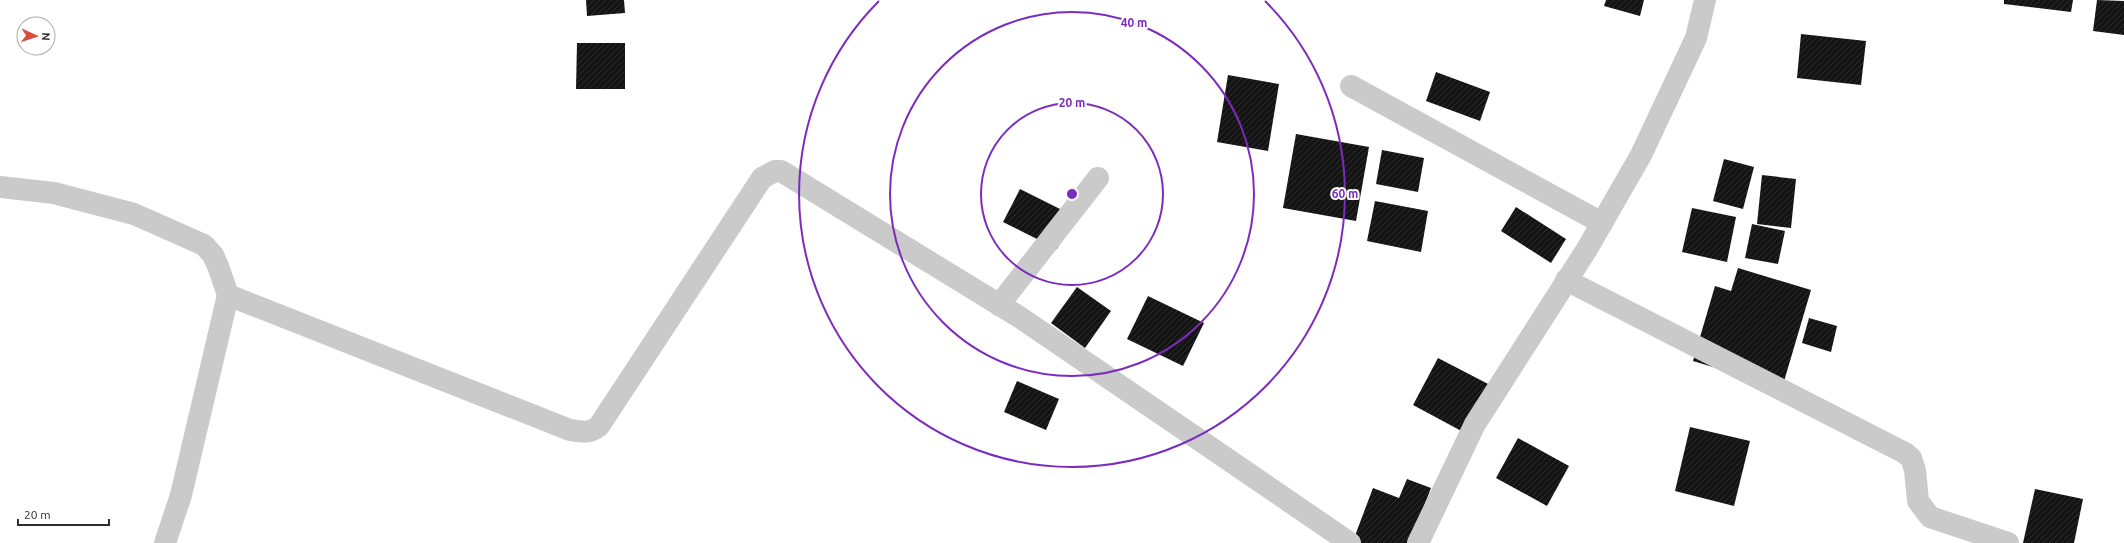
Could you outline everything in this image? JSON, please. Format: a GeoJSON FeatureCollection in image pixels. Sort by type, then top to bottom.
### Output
{"type":"FeatureCollection","features":[{"type":"Feature","properties":{"kind":"street"},"geometry":{"type":"LineString","coordinates":[[1418,543],[1475,424],[1602,223],[1640,155],[1696,38],[1705,0]]}},
{"type":"Feature","properties":{"kind":"street"},"geometry":{"type":"LineString","coordinates":[[1351,86],[1602,223]]}},
{"type":"Feature","properties":{"kind":"street"},"geometry":{"type":"LineString","coordinates":[[228,295],[570,430],[586,433],[593,431],[599,426],[762,178],[775,171],[781,172],[999,304],[1350,543]]}},
{"type":"Feature","properties":{"kind":"street"},"geometry":{"type":"LineString","coordinates":[[999,304],[1098,178]]}},
{"type":"Feature","properties":{"kind":"street"},"geometry":{"type":"LineString","coordinates":[[0,187],[54,193],[134,214],[204,245],[213,255],[228,295],[181,495],[165,543]]}},
{"type":"Feature","properties":{"kind":"street"},"geometry":{"type":"LineString","coordinates":[[1566,280],[1905,453],[1910,458],[1915,470],[1918,501],[1930,518],[2008,543]]}},
{"type":"Feature","properties":{"kind":"building"},"geometry":{"type":"Polygon","coordinates":[[[586,0],[624,0],[625,13],[587,16],[586,0]]]}},
{"type":"Feature","properties":{"kind":"building"},"geometry":{"type":"Polygon","coordinates":[[[1606,0],[1644,0],[1640,16],[1604,6],[1606,0]]]}},
{"type":"Feature","properties":{"kind":"building"},"geometry":{"type":"Polygon","coordinates":[[[2004,0],[2073,0],[2071,12],[2004,4],[2004,0]]]}},
{"type":"Feature","properties":{"kind":"building"},"geometry":{"type":"Polygon","coordinates":[[[2097,0],[2124,1],[2124,35],[2093,31],[2097,0]]]}},
{"type":"Feature","properties":{"kind":"building"},"geometry":{"type":"Polygon","coordinates":[[[1801,34],[1866,41],[1861,85],[1797,78],[1801,34]]]}},
{"type":"Feature","properties":{"kind":"building"},"geometry":{"type":"Polygon","coordinates":[[[577,43],[625,43],[625,89],[576,89],[577,43]]]}},
{"type":"Feature","properties":{"kind":"building"},"geometry":{"type":"Polygon","coordinates":[[[1436,72],[1490,92],[1480,121],[1426,101],[1436,72]]]}},
{"type":"Feature","properties":{"kind":"building"},"geometry":{"type":"Polygon","coordinates":[[[1228,75],[1279,84],[1268,151],[1217,142],[1228,75]]]}},
{"type":"Feature","properties":{"kind":"building"},"geometry":{"type":"Polygon","coordinates":[[[1296,134],[1369,147],[1356,221],[1283,208],[1296,134]]]}},
{"type":"Feature","properties":{"kind":"building"},"geometry":{"type":"Polygon","coordinates":[[[1382,150],[1424,158],[1418,192],[1376,184],[1382,150]]]}},
{"type":"Feature","properties":{"kind":"building"},"geometry":{"type":"Polygon","coordinates":[[[1724,159],[1754,167],[1743,209],[1713,201],[1724,159]]]}},
{"type":"Feature","properties":{"kind":"building"},"geometry":{"type":"Polygon","coordinates":[[[1762,175],[1796,179],[1791,228],[1757,224],[1762,175]]]}},
{"type":"Feature","properties":{"kind":"building"},"geometry":{"type":"Polygon","coordinates":[[[1020,189],[1074,216],[1057,249],[1003,222],[1020,189]]]}},
{"type":"Feature","properties":{"kind":"building"},"geometry":{"type":"Polygon","coordinates":[[[1375,201],[1428,211],[1421,252],[1367,241],[1375,201]]]}},
{"type":"Feature","properties":{"kind":"building"},"geometry":{"type":"Polygon","coordinates":[[[1516,207],[1566,239],[1551,263],[1501,231],[1516,207]]]}},
{"type":"Feature","properties":{"kind":"building"},"geometry":{"type":"Polygon","coordinates":[[[1692,208],[1736,217],[1727,262],[1682,252],[1692,208]]]}},
{"type":"Feature","properties":{"kind":"building"},"geometry":{"type":"Polygon","coordinates":[[[1752,224],[1785,231],[1778,264],[1745,258],[1752,224]]]}},
{"type":"Feature","properties":{"kind":"building"},"geometry":{"type":"Polygon","coordinates":[[[1738,268],[1811,290],[1782,388],[1693,361],[1715,286],[1731,291],[1738,268]]]}},
{"type":"Feature","properties":{"kind":"building"},"geometry":{"type":"Polygon","coordinates":[[[1077,287],[1111,311],[1085,348],[1051,323],[1077,287]]]}},
{"type":"Feature","properties":{"kind":"building"},"geometry":{"type":"Polygon","coordinates":[[[1148,296],[1204,323],[1183,366],[1127,339],[1148,296]]]}},
{"type":"Feature","properties":{"kind":"building"},"geometry":{"type":"Polygon","coordinates":[[[1809,318],[1837,326],[1831,352],[1802,343],[1809,318]]]}},
{"type":"Feature","properties":{"kind":"building"},"geometry":{"type":"Polygon","coordinates":[[[1438,358],[1492,386],[1467,434],[1413,405],[1438,358]]]}},
{"type":"Feature","properties":{"kind":"building"},"geometry":{"type":"Polygon","coordinates":[[[1017,381],[1059,399],[1046,430],[1004,412],[1017,381]]]}},
{"type":"Feature","properties":{"kind":"building"},"geometry":{"type":"Polygon","coordinates":[[[1690,427],[1750,441],[1734,506],[1675,491],[1690,427]]]}},
{"type":"Feature","properties":{"kind":"building"},"geometry":{"type":"Polygon","coordinates":[[[1518,438],[1569,466],[1547,506],[1496,478],[1518,438]]]}},
{"type":"Feature","properties":{"kind":"building"},"geometry":{"type":"Polygon","coordinates":[[[1407,479],[1431,488],[1410,543],[1358,543],[1353,541],[1373,488],[1399,498],[1407,479]]]}},
{"type":"Feature","properties":{"kind":"building"},"geometry":{"type":"Polygon","coordinates":[[[2035,489],[2083,499],[2074,543],[2023,543],[2035,489]]]}}]}
